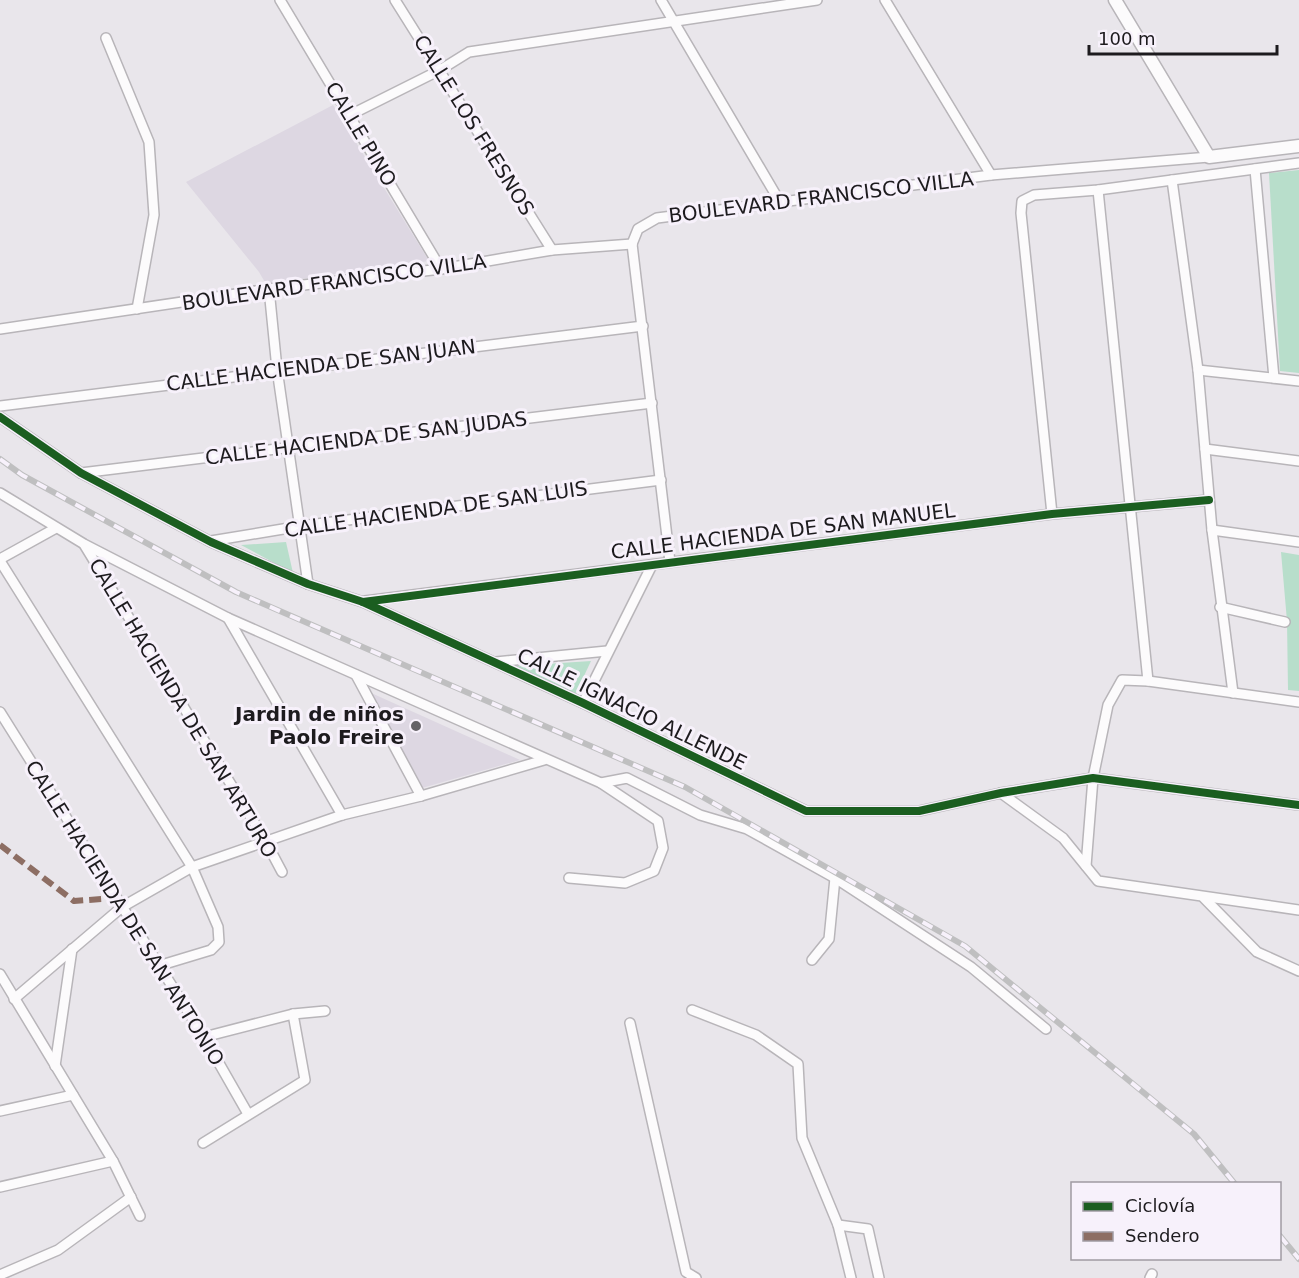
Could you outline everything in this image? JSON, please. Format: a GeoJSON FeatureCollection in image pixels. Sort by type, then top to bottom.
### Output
{"type":"FeatureCollection","features":[{"type":"Feature","properties":{"kind":"street","name":"CALLE PINO"},"geometry":{"type":"LineString","coordinates":[[280,0],[441,268]]}},
{"type":"Feature","properties":{"kind":"street","name":"CALLE LOS FRESNOS"},"geometry":{"type":"LineString","coordinates":[[395,0],[552,250]]}},
{"type":"Feature","properties":{"kind":"street"},"geometry":{"type":"LineString","coordinates":[[661,0],[780,202]]}},
{"type":"Feature","properties":{"kind":"street"},"geometry":{"type":"LineString","coordinates":[[350,115],[440,70],[469,52],[817,0]]}},
{"type":"Feature","properties":{"kind":"street"},"geometry":{"type":"LineString","coordinates":[[885,0],[991,176]]}},
{"type":"Feature","properties":{"kind":"street"},"geometry":{"type":"LineString","coordinates":[[1115,0],[1209,157]]}},
{"type":"Feature","properties":{"kind":"street"},"geometry":{"type":"LineString","coordinates":[[106,38],[149,142],[154,215],[137,309]]}},
{"type":"Feature","properties":{"kind":"street","name":"BOULEVARD FRANCISCO VILLA"},"geometry":{"type":"LineString","coordinates":[[0,328],[269,289],[441,268],[552,250],[632,244],[638,229],[657,218],[991,176],[1209,157],[1299,146]]}},
{"type":"Feature","properties":{"kind":"street"},"geometry":{"type":"LineString","coordinates":[[1052,514],[1021,213],[1022,201],[1034,195],[1098,190],[1299,163]]}},
{"type":"Feature","properties":{"kind":"street"},"geometry":{"type":"LineString","coordinates":[[1255,169],[1274,378]]}},
{"type":"Feature","properties":{"kind":"street"},"geometry":{"type":"LineString","coordinates":[[1172,180],[1198,370],[1220,607],[1233,693]]}},
{"type":"Feature","properties":{"kind":"street"},"geometry":{"type":"LineString","coordinates":[[1098,190],[1148,681]]}},
{"type":"Feature","properties":{"kind":"street"},"geometry":{"type":"LineString","coordinates":[[632,244],[670,562]]}},
{"type":"Feature","properties":{"kind":"street"},"geometry":{"type":"LineString","coordinates":[[269,289],[277,369],[308,584]]}},
{"type":"Feature","properties":{"kind":"street","name":"CALLE HACIENDA DE SAN JUAN"},"geometry":{"type":"LineString","coordinates":[[0,406],[277,369],[643,326]]}},
{"type":"Feature","properties":{"kind":"street"},"geometry":{"type":"LineString","coordinates":[[1198,370],[1299,381]]}},
{"type":"Feature","properties":{"kind":"street","name":"CALLE HACIENDA DE SAN JUDAS"},"geometry":{"type":"LineString","coordinates":[[81,473],[652,403]]}},
{"type":"Feature","properties":{"kind":"street","name":"CALLE IGNACIO ALLENDE"},"geometry":{"type":"LineString","coordinates":[[0,417],[81,473],[211,542],[308,584],[363,602],[496,662],[806,811],[919,810],[1001,793],[1093,778],[1299,805]]}},
{"type":"Feature","properties":{"kind":"street"},"geometry":{"type":"LineString","coordinates":[[1205,449],[1299,461]]}},
{"type":"Feature","properties":{"kind":"street","name":"CALLE HACIENDA DE SAN LUIS"},"geometry":{"type":"LineString","coordinates":[[211,542],[301,526],[661,480]]}},
{"type":"Feature","properties":{"kind":"street"},"geometry":{"type":"LineString","coordinates":[[0,493],[84,544],[228,618],[544,760],[601,783],[658,821],[663,848],[654,871],[625,883],[569,878]]}},
{"type":"Feature","properties":{"kind":"street","name":"CALLE HACIENDA DE SAN MANUEL"},"geometry":{"type":"LineString","coordinates":[[363,602],[1052,514],[1209,500]]}},
{"type":"Feature","properties":{"kind":"street"},"geometry":{"type":"LineString","coordinates":[[56,528],[0,560],[192,867],[218,927],[219,942],[210,950],[158,966]]}},
{"type":"Feature","properties":{"kind":"street"},"geometry":{"type":"LineString","coordinates":[[1212,530],[1299,542]]}},
{"type":"Feature","properties":{"kind":"street","name":"CALLE HACIENDA DE SAN ARTURO"},"geometry":{"type":"LineString","coordinates":[[84,544],[265,840],[282,872]]}},
{"type":"Feature","properties":{"kind":"street"},"geometry":{"type":"LineString","coordinates":[[583,703],[652,565]]}},
{"type":"Feature","properties":{"kind":"street"},"geometry":{"type":"LineString","coordinates":[[1220,607],[1285,622]]}},
{"type":"Feature","properties":{"kind":"street"},"geometry":{"type":"LineString","coordinates":[[228,618],[342,815]]}},
{"type":"Feature","properties":{"kind":"street"},"geometry":{"type":"LineString","coordinates":[[496,662],[607,651]]}},
{"type":"Feature","properties":{"kind":"street"},"geometry":{"type":"LineString","coordinates":[[356,675],[421,796]]}},
{"type":"Feature","properties":{"kind":"street"},"geometry":{"type":"LineString","coordinates":[[1086,866],[1093,778],[1108,705],[1122,680],[1148,681],[1299,702]]}},
{"type":"Feature","properties":{"kind":"street","name":"CALLE HACIENDA DE SAN ANTONIO"},"geometry":{"type":"LineString","coordinates":[[0,712],[204,1037],[248,1114]]}},
{"type":"Feature","properties":{"kind":"street"},"geometry":{"type":"LineString","coordinates":[[14,999],[122,907],[192,867],[342,815],[421,796],[544,760]]}},
{"type":"Feature","properties":{"kind":"street"},"geometry":{"type":"LineString","coordinates":[[601,783],[627,778],[700,815],[747,829],[835,878],[971,967],[1046,1029]]}},
{"type":"Feature","properties":{"kind":"street"},"geometry":{"type":"LineString","coordinates":[[1001,793],[1063,838],[1098,881],[1299,910]]}},
{"type":"Feature","properties":{"kind":"street"},"geometry":{"type":"LineString","coordinates":[[812,960],[829,939],[835,878]]}},
{"type":"Feature","properties":{"kind":"street"},"geometry":{"type":"LineString","coordinates":[[1204,898],[1257,952],[1299,971]]}},
{"type":"Feature","properties":{"kind":"street"},"geometry":{"type":"LineString","coordinates":[[55,1066],[72,949]]}},
{"type":"Feature","properties":{"kind":"street"},"geometry":{"type":"LineString","coordinates":[[0,974],[113,1161],[140,1216]]}},
{"type":"Feature","properties":{"kind":"street"},"geometry":{"type":"LineString","coordinates":[[692,1010],[756,1035],[798,1064],[802,1138],[838,1225],[850,1278]]}},
{"type":"Feature","properties":{"kind":"street"},"geometry":{"type":"LineString","coordinates":[[204,1037],[293,1014],[325,1011]]}},
{"type":"Feature","properties":{"kind":"street"},"geometry":{"type":"LineString","coordinates":[[203,1143],[305,1080],[293,1014]]}},
{"type":"Feature","properties":{"kind":"street"},"geometry":{"type":"LineString","coordinates":[[630,1023],[686,1272],[696,1278]]}},
{"type":"Feature","properties":{"kind":"street"},"geometry":{"type":"LineString","coordinates":[[0,1111],[73,1095]]}},
{"type":"Feature","properties":{"kind":"street"},"geometry":{"type":"LineString","coordinates":[[0,1187],[113,1161]]}},
{"type":"Feature","properties":{"kind":"street"},"geometry":{"type":"LineString","coordinates":[[0,1275],[58,1250],[131,1197]]}},
{"type":"Feature","properties":{"kind":"street"},"geometry":{"type":"LineString","coordinates":[[838,1225],[868,1228],[879,1278]]}},
{"type":"Feature","properties":{"kind":"shaded area"},"geometry":{"type":"Polygon","coordinates":[[[333,105],[429,261],[266,284],[259,272],[186,182],[333,105]]]}},
{"type":"Feature","properties":{"kind":"shaded area","name":"Jardin de niños Paolo Freire"},"geometry":{"type":"Polygon","coordinates":[[[369,692],[520,760],[422,788],[369,692]]]}},
{"type":"Feature","properties":{"kind":"green space"},"geometry":{"type":"Polygon","coordinates":[[[1299,170],[1299,373],[1280,371],[1269,173],[1299,170]]]}},
{"type":"Feature","properties":{"kind":"green space"},"geometry":{"type":"Polygon","coordinates":[[[286,542],[293,573],[241,545],[286,542]]]}},
{"type":"Feature","properties":{"kind":"green space"},"geometry":{"type":"Polygon","coordinates":[[[1281,552],[1299,555],[1299,691],[1288,690],[1287,621],[1281,552]]]}},
{"type":"Feature","properties":{"kind":"green space"},"geometry":{"type":"Polygon","coordinates":[[[591,661],[575,695],[515,666],[591,661]]]}},
{"type":"Feature","properties":{"kind":"railway"},"geometry":{"type":"LineString","coordinates":[[0,459],[22,475],[236,592],[685,787],[965,946],[1194,1134],[1233,1182]]}},
{"type":"Feature","properties":{"kind":"railway"},"geometry":{"type":"LineString","coordinates":[[1281,1237],[1299,1259]]}},
{"type":"Feature","properties":{"kind":"marked path"},"geometry":{"type":"LineString","coordinates":[[0,845],[74,901],[116,898]]}},
{"type":"Feature","properties":{"kind":"cycle path"},"geometry":{"type":"LineString","coordinates":[[0,417],[81,473],[211,542],[308,584],[363,602],[583,703],[806,811],[919,811],[1001,793],[1093,778],[1299,805]]}},
{"type":"Feature","properties":{"kind":"cycle path"},"geometry":{"type":"LineString","coordinates":[[363,602],[1052,514],[1209,500]]}},
{"type":"Feature","properties":{"kind":"place","name":"Jardin de niños Paolo Freire"},"geometry":{"type":"Point","coordinates":[416,726]}}]}
